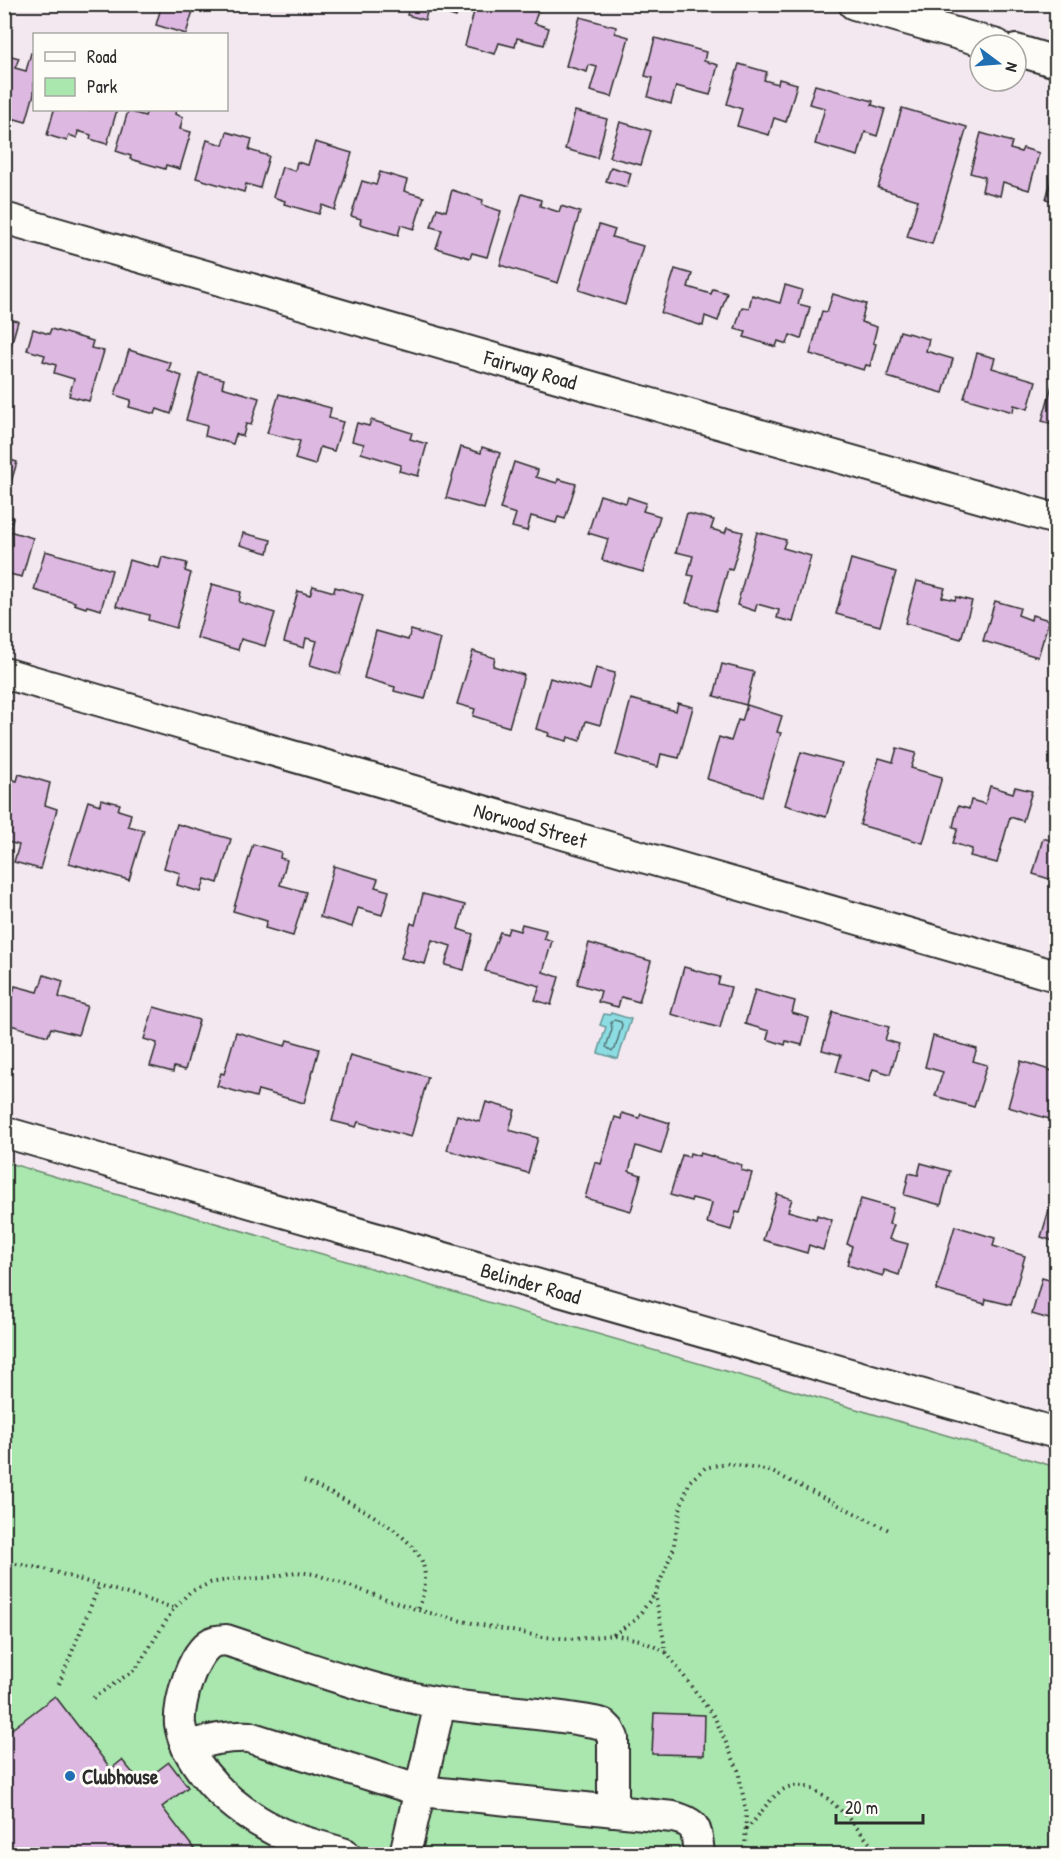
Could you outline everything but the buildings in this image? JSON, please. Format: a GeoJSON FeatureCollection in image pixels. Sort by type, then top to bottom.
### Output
{"type":"FeatureCollection","features":[{"type":"Feature","properties":{"kind":"street"},"geometry":{"type":"LineString","coordinates":[[854,4],[968,37]]}},
{"type":"Feature","properties":{"kind":"street"},"geometry":{"type":"LineString","coordinates":[[1028,54],[1056,62]]}},
{"type":"Feature","properties":{"kind":"street","name":"Fairway Road"},"geometry":{"type":"LineString","coordinates":[[4,218],[1056,519]]}},
{"type":"Feature","properties":{"kind":"street","name":"Norwood Street"},"geometry":{"type":"LineString","coordinates":[[4,674],[1056,975]]}},
{"type":"Feature","properties":{"kind":"street","name":"Belinder Road"},"geometry":{"type":"LineString","coordinates":[[4,1132],[1056,1433]]}},
{"type":"Feature","properties":{"kind":"street"},"geometry":{"type":"LineString","coordinates":[[345,1854],[280,1833],[241,1810],[215,1789],[197,1767],[180,1725],[184,1690],[200,1656],[210,1644],[226,1640],[342,1678],[440,1704],[603,1724],[613,1738],[614,1811]]}},
{"type":"Feature","properties":{"kind":"street"},"geometry":{"type":"LineString","coordinates":[[405,1854],[440,1704]]}},
{"type":"Feature","properties":{"kind":"street"},"geometry":{"type":"LineString","coordinates":[[187,1747],[229,1736],[249,1737],[421,1791],[688,1821],[696,1829],[699,1854]]}},
{"type":"Feature","properties":{"kind":"path"},"geometry":{"type":"LineString","coordinates":[[614,1635],[635,1620],[655,1594],[673,1550],[681,1504],[690,1481],[705,1468],[726,1463],[770,1471],[889,1530]]}},
{"type":"Feature","properties":{"kind":"path"},"geometry":{"type":"LineString","coordinates":[[304,1481],[338,1496],[389,1526],[415,1548],[424,1567],[425,1589],[418,1610]]}},
{"type":"Feature","properties":{"kind":"path"},"geometry":{"type":"LineString","coordinates":[[4,1562],[45,1569],[174,1608]]}},
{"type":"Feature","properties":{"kind":"path"},"geometry":{"type":"LineString","coordinates":[[93,1698],[136,1670],[174,1608],[190,1592],[210,1583],[234,1578],[265,1578],[296,1572],[315,1574],[418,1610],[462,1621],[543,1637],[576,1639],[614,1635],[640,1640],[666,1652]]}},
{"type":"Feature","properties":{"kind":"path"},"geometry":{"type":"LineString","coordinates":[[59,1684],[99,1586]]}},
{"type":"Feature","properties":{"kind":"path"},"geometry":{"type":"LineString","coordinates":[[655,1594],[666,1652],[715,1718],[738,1770],[746,1811],[745,1854]]}},
{"type":"Feature","properties":{"kind":"path"},"geometry":{"type":"LineString","coordinates":[[745,1830],[770,1801],[788,1787],[802,1785],[813,1788],[826,1797],[879,1854]]}},
{"type":"Feature","properties":{"kind":"green space"},"geometry":{"type":"Polygon","coordinates":[[[5,1162],[1056,1467],[1056,1854],[5,1854],[5,1162]]]}},
{"type":"Feature","properties":{"kind":"water"},"geometry":{"type":"Polygon","coordinates":[[[611,1013],[631,1019],[618,1059],[598,1053],[606,1027],[600,1025],[604,1014],[610,1015],[611,1013]]]}},
{"type":"Feature","properties":{"kind":"place","name":"Clubhouse"},"geometry":{"type":"Point","coordinates":[70,1776]}}]}
